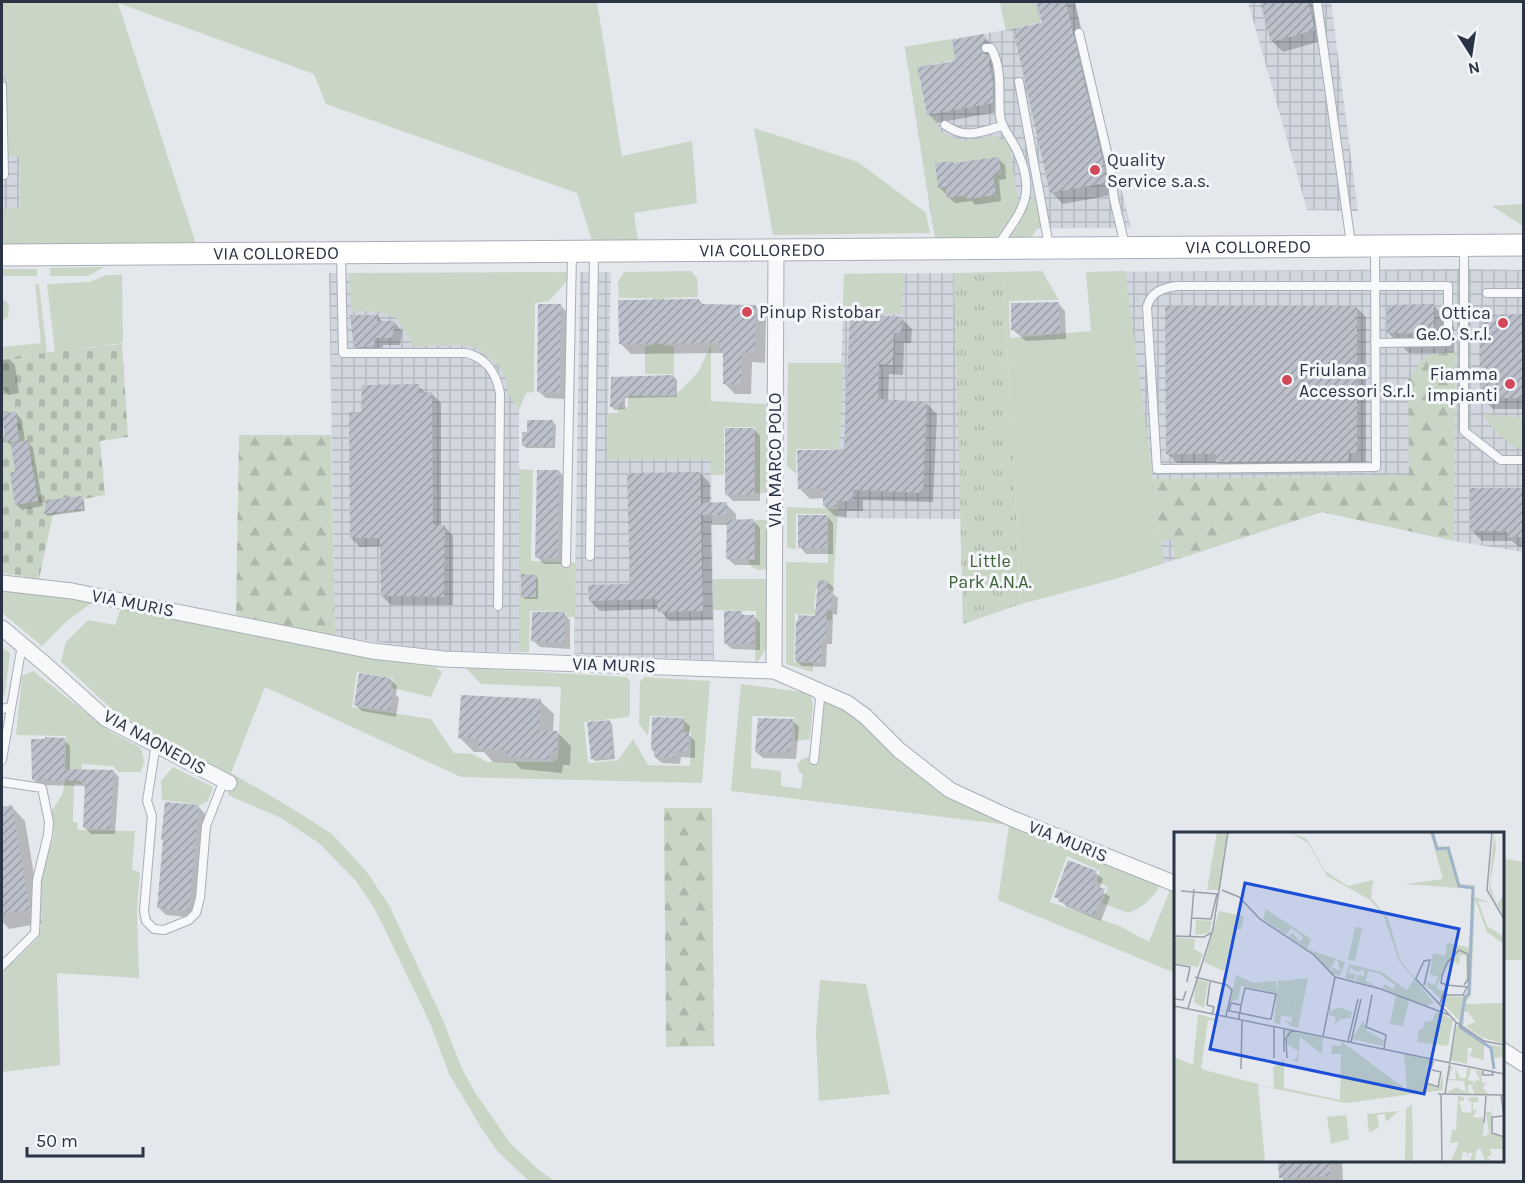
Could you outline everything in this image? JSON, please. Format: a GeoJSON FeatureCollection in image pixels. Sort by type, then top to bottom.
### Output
{"type":"FeatureCollection","features":[{"type":"Feature","properties":{"kind":"main road","name":"VIA COLLOREDO"},"geometry":{"type":"LineString","coordinates":[[2,255],[1524,245]]}},
{"type":"Feature","properties":{"kind":"street","name":"VIA MARCO POLO"},"geometry":{"type":"LineString","coordinates":[[774,671],[776,250]]}},
{"type":"Feature","properties":{"kind":"street","name":"VIA MURIS"},"geometry":{"type":"LineString","coordinates":[[2,583],[93,595],[372,651],[444,659],[774,671],[847,703],[865,716],[899,750],[950,790],[1012,819],[1174,883]]}},
{"type":"Feature","properties":{"kind":"street","name":"VIA NAONEDIS"},"geometry":{"type":"LineString","coordinates":[[2,628],[105,718],[227,781]]}},
{"type":"Feature","properties":{"kind":"street"},"geometry":{"type":"LineString","coordinates":[[1504,1051],[1524,1064]]}},
{"type":"Feature","properties":{"kind":"lane"},"geometry":{"type":"LineString","coordinates":[[1317,2],[1351,247]]}},
{"type":"Feature","properties":{"kind":"lane"},"geometry":{"type":"LineString","coordinates":[[1079,33],[1110,165],[1114,199],[1126,248]]}},
{"type":"Feature","properties":{"kind":"lane"},"geometry":{"type":"LineString","coordinates":[[986,48],[991,48],[994,53],[1001,82],[1002,126],[1018,153],[1026,181],[1022,211],[996,248]]}},
{"type":"Feature","properties":{"kind":"lane"},"geometry":{"type":"LineString","coordinates":[[1019,82],[1049,248]]}},
{"type":"Feature","properties":{"kind":"lane"},"geometry":{"type":"LineString","coordinates":[[2,86],[4,175],[2,175]]}},
{"type":"Feature","properties":{"kind":"lane"},"geometry":{"type":"LineString","coordinates":[[945,125],[956,133],[969,135],[1002,126]]}},
{"type":"Feature","properties":{"kind":"lane"},"geometry":{"type":"LineString","coordinates":[[1375,247],[1375,285],[1375,343],[1376,467],[1157,469],[1147,308],[1149,300],[1155,293],[1177,286],[1375,285],[1448,285],[1448,342],[1375,343]]}},
{"type":"Feature","properties":{"kind":"lane"},"geometry":{"type":"LineString","coordinates":[[1464,247],[1464,431],[1501,460],[1524,460]]}},
{"type":"Feature","properties":{"kind":"lane"},"geometry":{"type":"LineString","coordinates":[[566,563],[572,251]]}},
{"type":"Feature","properties":{"kind":"lane"},"geometry":{"type":"LineString","coordinates":[[590,556],[594,251]]}},
{"type":"Feature","properties":{"kind":"lane"},"geometry":{"type":"LineString","coordinates":[[341,252],[343,353],[466,353],[482,360],[493,370],[500,393],[498,606]]}},
{"type":"Feature","properties":{"kind":"lane"},"geometry":{"type":"LineString","coordinates":[[1487,293],[1524,293]]}},
{"type":"Feature","properties":{"kind":"lane"},"geometry":{"type":"LineString","coordinates":[[2,760],[22,645]]}},
{"type":"Feature","properties":{"kind":"lane"},"geometry":{"type":"LineString","coordinates":[[814,760],[820,699],[815,688]]}},
{"type":"Feature","properties":{"kind":"lane"},"geometry":{"type":"LineString","coordinates":[[2,709],[11,707]]}},
{"type":"Feature","properties":{"kind":"lane"},"geometry":{"type":"LineString","coordinates":[[156,744],[147,801],[152,816],[144,910],[147,921],[154,929],[174,928],[189,920],[196,913],[200,898],[206,826],[227,781]]}},
{"type":"Feature","properties":{"kind":"lane"},"geometry":{"type":"LineString","coordinates":[[2,782],[42,788],[49,822],[37,880],[34,933],[2,966]]}},
{"type":"Feature","properties":{"kind":"shaded area"},"geometry":{"type":"Polygon","coordinates":[[[1000,2],[1075,2],[1131,228],[933,229],[905,47],[1006,30],[1000,2]]]}},
{"type":"Feature","properties":{"kind":"shaded area"},"geometry":{"type":"Polygon","coordinates":[[[1248,2],[1331,2],[1358,211],[1307,210],[1248,2]]]}},
{"type":"Feature","properties":{"kind":"shaded area"},"geometry":{"type":"Polygon","coordinates":[[[17,12],[20,230],[2,230],[2,16],[17,12]]]}},
{"type":"Feature","properties":{"kind":"shaded area"},"geometry":{"type":"Polygon","coordinates":[[[1523,270],[1523,552],[1454,541],[1322,512],[1115,579],[1086,272],[1523,270]]]}},
{"type":"Feature","properties":{"kind":"shaded area"},"geometry":{"type":"Polygon","coordinates":[[[580,272],[611,272],[607,459],[711,459],[714,660],[574,654],[580,272]]]}},
{"type":"Feature","properties":{"kind":"shaded area"},"geometry":{"type":"Polygon","coordinates":[[[329,273],[519,273],[519,652],[442,651],[335,636],[329,273]]]}},
{"type":"Feature","properties":{"kind":"shaded area"},"geometry":{"type":"Polygon","coordinates":[[[954,273],[961,519],[837,518],[844,274],[954,273]]]}},
{"type":"Feature","properties":{"kind":"green space"},"geometry":{"type":"Polygon","coordinates":[[[2,2],[597,2],[622,156],[692,141],[697,203],[634,213],[638,241],[592,241],[577,193],[326,104],[314,74],[118,3],[196,244],[2,245],[2,209],[20,208],[19,157],[7,156],[7,83],[2,70],[2,2]]]}},
{"type":"Feature","properties":{"kind":"green space"},"geometry":{"type":"Polygon","coordinates":[[[1000,2],[1035,2],[1040,22],[1006,30],[1000,2]]]}},
{"type":"Feature","properties":{"kind":"green space"},"geometry":{"type":"Polygon","coordinates":[[[951,39],[955,59],[917,67],[926,116],[933,115],[941,132],[962,141],[996,136],[1009,144],[1019,207],[1002,228],[1017,228],[1034,194],[1040,224],[1031,238],[935,238],[905,47],[951,39]]]}},
{"type":"Feature","properties":{"kind":"green space"},"geometry":{"type":"Polygon","coordinates":[[[754,128],[858,162],[926,213],[930,233],[773,235],[754,128]]]}},
{"type":"Feature","properties":{"kind":"green space"},"geometry":{"type":"Polygon","coordinates":[[[1523,204],[1523,226],[1492,206],[1523,204]]]}},
{"type":"Feature","properties":{"kind":"green space"},"geometry":{"type":"Polygon","coordinates":[[[104,267],[88,276],[50,276],[50,268],[104,267]]]}},
{"type":"Feature","properties":{"kind":"green space"},"geometry":{"type":"Polygon","coordinates":[[[2,269],[37,269],[37,276],[2,276],[2,269]]]}},
{"type":"Feature","properties":{"kind":"green space"},"geometry":{"type":"Polygon","coordinates":[[[691,271],[697,278],[698,297],[664,298],[664,345],[674,346],[674,374],[645,374],[645,346],[654,345],[653,298],[619,298],[618,282],[624,272],[691,271]]]}},
{"type":"Feature","properties":{"kind":"green space"},"geometry":{"type":"Polygon","coordinates":[[[1042,271],[1059,300],[1009,301],[1010,338],[1091,331],[1086,272],[1125,271],[1164,563],[1115,579],[1021,604],[1003,272],[1042,271]]]}},
{"type":"Feature","properties":{"kind":"green space"},"geometry":{"type":"Polygon","coordinates":[[[569,272],[566,282],[549,301],[535,303],[534,392],[526,393],[519,410],[508,393],[506,378],[500,367],[479,350],[469,345],[413,346],[397,318],[378,312],[351,311],[350,273],[569,272]]]}},
{"type":"Feature","properties":{"kind":"green space","name":"Little Park A.N.A."},"geometry":{"type":"Polygon","coordinates":[[[1003,272],[1021,604],[963,624],[954,273],[1003,272]]]}},
{"type":"Feature","properties":{"kind":"green space"},"geometry":{"type":"Polygon","coordinates":[[[904,273],[901,314],[843,312],[844,274],[904,273]]]}},
{"type":"Feature","properties":{"kind":"green space"},"geometry":{"type":"Polygon","coordinates":[[[106,275],[122,275],[123,343],[55,352],[47,284],[90,282],[106,275]]]}},
{"type":"Feature","properties":{"kind":"green space"},"geometry":{"type":"Polygon","coordinates":[[[35,284],[39,284],[47,353],[2,358],[2,347],[41,343],[35,284]]]}},
{"type":"Feature","properties":{"kind":"green space"},"geometry":{"type":"Polygon","coordinates":[[[2,299],[9,304],[8,317],[2,321],[2,299]]]}},
{"type":"Feature","properties":{"kind":"green space"},"geometry":{"type":"Polygon","coordinates":[[[122,344],[128,437],[100,441],[105,495],[84,499],[84,510],[53,514],[39,579],[2,573],[2,358],[122,344]]]}},
{"type":"Feature","properties":{"kind":"green space"},"geometry":{"type":"Polygon","coordinates":[[[711,345],[711,401],[766,404],[766,493],[755,493],[755,427],[724,427],[724,475],[711,475],[710,459],[607,459],[608,413],[618,413],[618,408],[628,407],[629,388],[644,396],[675,396],[699,371],[711,345]]]}},
{"type":"Feature","properties":{"kind":"green space"},"geometry":{"type":"Polygon","coordinates":[[[1455,351],[1454,541],[1322,512],[1175,560],[1173,539],[1161,541],[1153,479],[1409,475],[1408,380],[1421,361],[1430,355],[1455,351]]]}},
{"type":"Feature","properties":{"kind":"green space"},"geometry":{"type":"Polygon","coordinates":[[[788,363],[843,363],[839,464],[829,463],[829,449],[796,449],[796,474],[787,466],[788,363]]]}},
{"type":"Feature","properties":{"kind":"green space"},"geometry":{"type":"Polygon","coordinates":[[[1483,414],[1523,418],[1523,450],[1500,435],[1483,414]]]}},
{"type":"Feature","properties":{"kind":"green space"},"geometry":{"type":"Polygon","coordinates":[[[239,435],[331,435],[335,636],[236,615],[239,435]]]}},
{"type":"Feature","properties":{"kind":"green space"},"geometry":{"type":"Polygon","coordinates":[[[519,469],[533,470],[531,561],[576,563],[575,617],[566,617],[566,612],[530,611],[529,652],[519,652],[519,469]]]}},
{"type":"Feature","properties":{"kind":"green space"},"geometry":{"type":"Polygon","coordinates":[[[787,507],[838,509],[833,590],[816,589],[814,609],[832,610],[832,620],[823,620],[822,615],[795,614],[794,662],[813,663],[813,672],[786,664],[786,562],[828,563],[828,514],[796,514],[796,549],[787,548],[787,507]]]}},
{"type":"Feature","properties":{"kind":"green space"},"geometry":{"type":"Polygon","coordinates":[[[755,520],[766,520],[767,569],[757,570],[750,565],[749,560],[755,560],[755,520]]]}},
{"type":"Feature","properties":{"kind":"green space"},"geometry":{"type":"Polygon","coordinates":[[[713,579],[767,579],[766,649],[758,661],[755,662],[756,611],[713,610],[713,579]]]}},
{"type":"Feature","properties":{"kind":"green space"},"geometry":{"type":"Polygon","coordinates":[[[42,592],[93,602],[67,621],[42,646],[2,613],[2,593],[42,592]]]}},
{"type":"Feature","properties":{"kind":"green space"},"geometry":{"type":"Polygon","coordinates":[[[121,607],[368,658],[435,667],[442,672],[431,697],[392,688],[393,678],[357,672],[352,707],[431,719],[454,753],[473,754],[487,762],[553,762],[558,758],[561,687],[481,684],[466,668],[627,677],[630,682],[628,717],[584,722],[588,763],[618,760],[633,739],[648,765],[690,766],[691,733],[684,732],[684,717],[650,716],[648,736],[639,724],[640,682],[644,677],[710,681],[702,783],[461,777],[265,687],[231,773],[332,834],[366,871],[389,905],[443,1020],[462,1069],[476,1094],[511,1144],[554,1181],[529,1181],[498,1152],[480,1126],[449,1074],[430,1023],[376,911],[356,881],[319,843],[281,818],[228,795],[230,774],[117,714],[61,662],[66,642],[88,620],[115,625],[121,607]]]}},
{"type":"Feature","properties":{"kind":"green space"},"geometry":{"type":"Polygon","coordinates":[[[2,647],[10,653],[5,694],[2,697],[2,647]]]}},
{"type":"Feature","properties":{"kind":"green space"},"geometry":{"type":"Polygon","coordinates":[[[33,671],[108,730],[141,748],[144,761],[141,772],[119,772],[113,766],[82,764],[81,784],[74,783],[73,822],[77,822],[78,830],[135,831],[132,870],[140,872],[137,911],[139,978],[57,973],[60,1065],[2,1072],[2,957],[14,962],[38,938],[42,920],[41,877],[54,835],[51,812],[62,795],[65,782],[66,736],[16,735],[22,676],[33,671]]]}},
{"type":"Feature","properties":{"kind":"green space"},"geometry":{"type":"Polygon","coordinates":[[[741,684],[810,693],[813,705],[810,739],[795,741],[794,717],[752,716],[751,768],[781,771],[781,786],[801,789],[803,775],[797,765],[802,759],[809,757],[809,763],[819,762],[824,703],[829,698],[849,710],[931,783],[1160,885],[1147,902],[1128,913],[1102,903],[1108,887],[1097,882],[1100,871],[1067,856],[1050,902],[1120,926],[1149,942],[1170,890],[1174,892],[1174,973],[998,900],[1009,825],[731,791],[741,684]]]}},
{"type":"Feature","properties":{"kind":"green space"},"geometry":{"type":"Polygon","coordinates":[[[173,767],[213,787],[208,801],[200,805],[162,800],[161,781],[173,767]]]}},
{"type":"Feature","properties":{"kind":"green space"},"geometry":{"type":"Polygon","coordinates":[[[664,808],[712,808],[714,1046],[666,1047],[664,808]]]}},
{"type":"Feature","properties":{"kind":"green space"},"geometry":{"type":"Polygon","coordinates":[[[1504,858],[1523,862],[1523,960],[1504,960],[1504,858]]]}},
{"type":"Feature","properties":{"kind":"green space"},"geometry":{"type":"Polygon","coordinates":[[[820,980],[866,984],[890,1094],[819,1101],[816,1032],[820,980]]]}},
{"type":"Feature","properties":{"kind":"building"},"geometry":{"type":"Polygon","coordinates":[[[1037,2],[1066,2],[1106,183],[1050,193],[1013,29],[1042,23],[1037,2]]]}},
{"type":"Feature","properties":{"kind":"building"},"geometry":{"type":"Polygon","coordinates":[[[1260,2],[1308,2],[1315,30],[1271,42],[1260,2]]]}},
{"type":"Feature","properties":{"kind":"building"},"geometry":{"type":"Polygon","coordinates":[[[984,34],[985,42],[980,49],[988,55],[993,85],[993,103],[927,115],[918,68],[956,61],[952,40],[984,34]]]}},
{"type":"Feature","properties":{"kind":"building"},"geometry":{"type":"Polygon","coordinates":[[[999,157],[1001,173],[993,174],[996,195],[967,199],[967,195],[947,198],[945,187],[938,188],[935,163],[999,157]]]}},
{"type":"Feature","properties":{"kind":"building"},"geometry":{"type":"Polygon","coordinates":[[[699,299],[699,304],[756,305],[755,353],[742,352],[741,384],[723,384],[723,352],[720,352],[720,343],[619,344],[618,300],[699,299]]]}},
{"type":"Feature","properties":{"kind":"building"},"geometry":{"type":"Polygon","coordinates":[[[1059,302],[1060,333],[1018,335],[1018,330],[1011,330],[1011,303],[1059,302]]]}},
{"type":"Feature","properties":{"kind":"building"},"geometry":{"type":"Polygon","coordinates":[[[538,304],[561,304],[560,393],[537,392],[538,304]]]}},
{"type":"Feature","properties":{"kind":"building"},"geometry":{"type":"Polygon","coordinates":[[[1434,304],[1434,334],[1387,333],[1387,305],[1434,304]]]}},
{"type":"Feature","properties":{"kind":"building","name":"Friulana Accessori S.r.l."},"geometry":{"type":"Polygon","coordinates":[[[1165,306],[1357,306],[1357,453],[1349,453],[1348,461],[1216,462],[1216,454],[1166,454],[1165,306]]]}},
{"type":"Feature","properties":{"kind":"building"},"geometry":{"type":"Polygon","coordinates":[[[850,314],[902,317],[901,333],[894,333],[893,365],[879,364],[878,399],[927,402],[923,493],[853,490],[853,501],[836,501],[836,507],[823,506],[823,488],[798,489],[797,450],[844,450],[850,314]]]}},
{"type":"Feature","properties":{"kind":"building"},"geometry":{"type":"Polygon","coordinates":[[[1524,314],[1524,398],[1480,398],[1479,315],[1524,314]]]}},
{"type":"Feature","properties":{"kind":"building"},"geometry":{"type":"Polygon","coordinates":[[[350,315],[378,315],[377,321],[395,321],[392,338],[375,338],[374,347],[354,347],[350,315]]]}},
{"type":"Feature","properties":{"kind":"building"},"geometry":{"type":"Polygon","coordinates":[[[674,375],[675,395],[623,396],[623,407],[610,407],[611,377],[674,375]]]}},
{"type":"Feature","properties":{"kind":"building"},"geometry":{"type":"Polygon","coordinates":[[[419,384],[419,393],[432,392],[433,525],[445,525],[444,597],[381,596],[380,538],[350,538],[349,412],[361,412],[362,385],[419,384]]]}},
{"type":"Feature","properties":{"kind":"building"},"geometry":{"type":"Polygon","coordinates":[[[16,412],[19,441],[6,442],[2,413],[16,412]]]}},
{"type":"Feature","properties":{"kind":"building"},"geometry":{"type":"Polygon","coordinates":[[[527,420],[553,420],[553,446],[522,446],[522,432],[527,432],[527,420]]]}},
{"type":"Feature","properties":{"kind":"building"},"geometry":{"type":"Polygon","coordinates":[[[725,428],[754,428],[754,495],[725,495],[725,428]]]}},
{"type":"Feature","properties":{"kind":"building"},"geometry":{"type":"Polygon","coordinates":[[[28,440],[38,501],[15,505],[10,472],[15,472],[11,443],[28,440]]]}},
{"type":"Feature","properties":{"kind":"building"},"geometry":{"type":"Polygon","coordinates":[[[537,470],[559,470],[558,558],[535,558],[537,470]]]}},
{"type":"Feature","properties":{"kind":"building"},"geometry":{"type":"Polygon","coordinates":[[[700,472],[701,503],[727,502],[727,515],[701,515],[703,611],[658,612],[657,599],[589,601],[588,585],[630,584],[627,473],[700,472]]]}},
{"type":"Feature","properties":{"kind":"building"},"geometry":{"type":"Polygon","coordinates":[[[1470,488],[1524,488],[1524,537],[1507,537],[1507,531],[1470,531],[1470,488]]]}},
{"type":"Feature","properties":{"kind":"building"},"geometry":{"type":"Polygon","coordinates":[[[82,496],[83,509],[44,514],[46,500],[82,496]]]}},
{"type":"Feature","properties":{"kind":"building"},"geometry":{"type":"Polygon","coordinates":[[[798,515],[827,515],[827,548],[798,548],[798,515]]]}},
{"type":"Feature","properties":{"kind":"building"},"geometry":{"type":"Polygon","coordinates":[[[754,519],[754,559],[726,559],[727,520],[754,519]]]}},
{"type":"Feature","properties":{"kind":"building"},"geometry":{"type":"Polygon","coordinates":[[[521,574],[536,575],[536,597],[521,597],[521,574]]]}},
{"type":"Feature","properties":{"kind":"building"},"geometry":{"type":"Polygon","coordinates":[[[818,580],[828,581],[828,591],[833,591],[831,609],[827,609],[826,639],[822,639],[821,662],[795,661],[796,621],[798,621],[798,615],[815,616],[818,580]]]}},
{"type":"Feature","properties":{"kind":"building"},"geometry":{"type":"Polygon","coordinates":[[[724,611],[742,611],[742,615],[754,615],[754,644],[724,643],[724,611]]]}},
{"type":"Feature","properties":{"kind":"building"},"geometry":{"type":"Polygon","coordinates":[[[532,612],[565,612],[564,643],[531,641],[532,612]]]}},
{"type":"Feature","properties":{"kind":"building"},"geometry":{"type":"Polygon","coordinates":[[[359,673],[391,678],[390,690],[393,690],[390,711],[354,705],[359,673]]]}},
{"type":"Feature","properties":{"kind":"building"},"geometry":{"type":"Polygon","coordinates":[[[461,695],[541,699],[539,730],[558,731],[557,752],[550,751],[549,760],[506,756],[507,750],[478,749],[479,739],[458,738],[461,695]]]}},
{"type":"Feature","properties":{"kind":"building"},"geometry":{"type":"Polygon","coordinates":[[[652,717],[684,718],[683,733],[689,733],[688,752],[675,751],[674,758],[654,757],[654,750],[651,750],[652,717]]]}},
{"type":"Feature","properties":{"kind":"building"},"geometry":{"type":"Polygon","coordinates":[[[758,718],[793,719],[790,753],[755,752],[758,718]]]}},
{"type":"Feature","properties":{"kind":"building"},"geometry":{"type":"Polygon","coordinates":[[[610,720],[613,757],[591,759],[587,722],[610,720]]]}},
{"type":"Feature","properties":{"kind":"building"},"geometry":{"type":"Polygon","coordinates":[[[45,737],[65,738],[64,769],[114,770],[110,829],[83,828],[85,781],[32,780],[31,739],[45,739],[45,737]]]}},
{"type":"Feature","properties":{"kind":"building"},"geometry":{"type":"Polygon","coordinates":[[[165,802],[199,805],[189,911],[157,908],[165,802]]]}},
{"type":"Feature","properties":{"kind":"building"},"geometry":{"type":"Polygon","coordinates":[[[12,805],[30,910],[2,914],[2,807],[12,805]]]}},
{"type":"Feature","properties":{"kind":"building"},"geometry":{"type":"Polygon","coordinates":[[[1068,860],[1097,871],[1092,884],[1105,889],[1094,915],[1058,901],[1059,899],[1054,897],[1068,860]]]}},
{"type":"Feature","properties":{"kind":"building"},"geometry":{"type":"Polygon","coordinates":[[[1278,1162],[1330,1162],[1330,1176],[1279,1178],[1278,1162]]]}},
{"type":"Feature","properties":{"kind":"place","name":"Quality Service s.a.s."},"geometry":{"type":"Point","coordinates":[1095,170]}},
{"type":"Feature","properties":{"kind":"place","name":"Pinup Ristobar"},"geometry":{"type":"Point","coordinates":[747,312]}},
{"type":"Feature","properties":{"kind":"place","name":"Ottica Ge.O. S.r.l."},"geometry":{"type":"Point","coordinates":[1503,323]}},
{"type":"Feature","properties":{"kind":"place","name":"Friulana Accessori S.r.l."},"geometry":{"type":"Point","coordinates":[1287,380]}},
{"type":"Feature","properties":{"kind":"place","name":"Fiamma impianti"},"geometry":{"type":"Point","coordinates":[1510,384]}}]}
